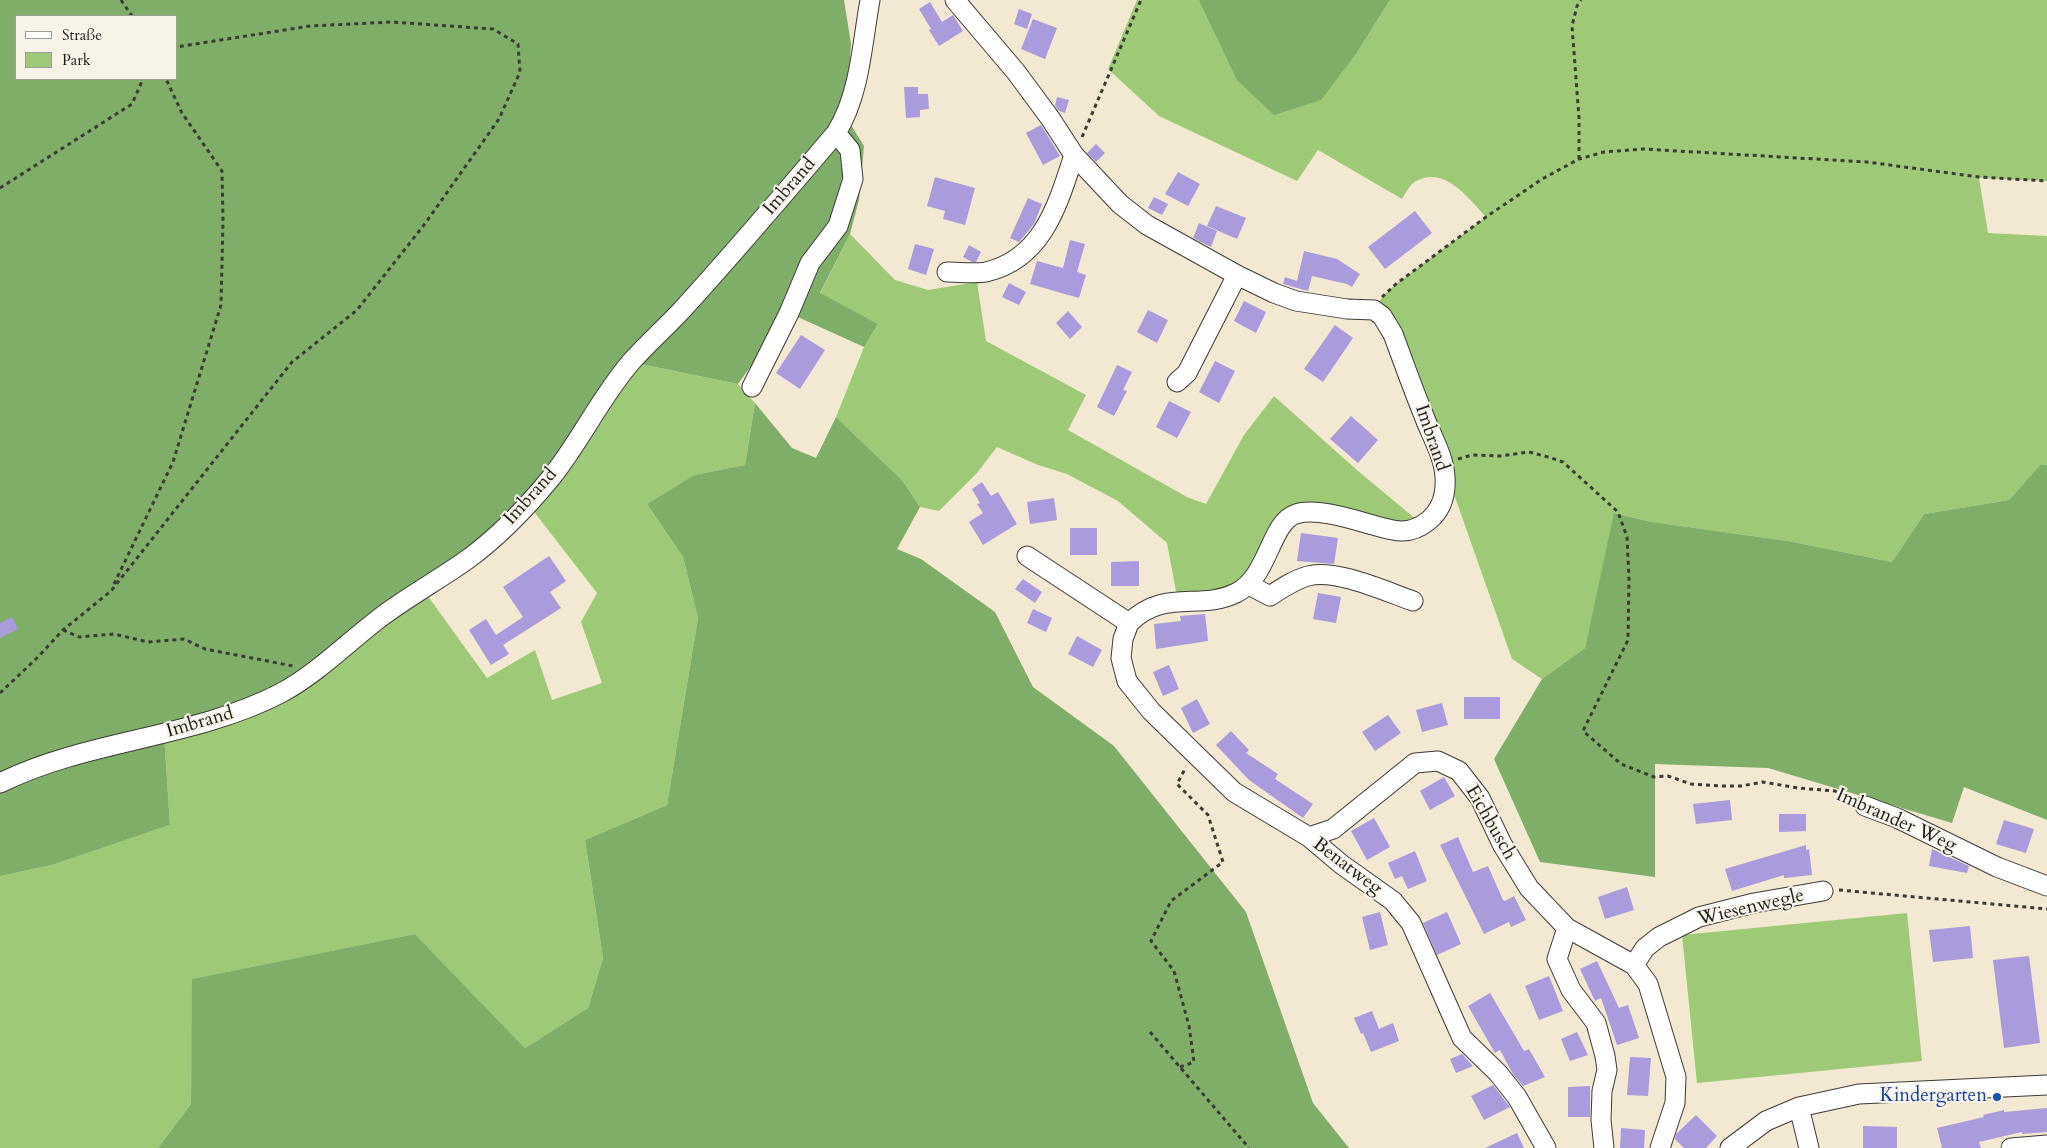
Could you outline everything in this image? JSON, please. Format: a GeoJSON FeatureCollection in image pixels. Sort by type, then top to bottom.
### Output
{"type":"FeatureCollection","features":[{"type":"Feature","properties":{"kind":"street","name":"Imbrand"},"geometry":{"type":"LineString","coordinates":[[0,783],[62,759],[216,720],[252,707],[284,691],[316,670],[380,617],[469,559],[499,533],[528,504],[571,451],[611,387],[632,362],[679,313],[836,133],[846,117],[853,94],[870,0]]}},
{"type":"Feature","properties":{"kind":"street"},"geometry":{"type":"LineString","coordinates":[[955,0],[1016,72],[1050,118],[1074,155],[1120,204],[1146,225],[1237,275],[1296,300],[1347,309],[1374,310]]}},
{"type":"Feature","properties":{"kind":"street"},"geometry":{"type":"LineString","coordinates":[[752,387],[789,313],[810,263],[838,226],[853,179],[850,150],[836,133]]}},
{"type":"Feature","properties":{"kind":"street"},"geometry":{"type":"LineString","coordinates":[[947,272],[984,272],[1011,264],[1028,251],[1058,206],[1074,155]]}},
{"type":"Feature","properties":{"kind":"street"},"geometry":{"type":"LineString","coordinates":[[1177,382],[1188,373],[1237,275]]}},
{"type":"Feature","properties":{"kind":"street","name":"Imbrand"},"geometry":{"type":"LineString","coordinates":[[1249,585],[1264,564],[1283,523],[1295,514],[1314,512],[1394,531],[1408,531],[1423,525],[1437,511],[1443,501],[1445,487],[1443,463],[1393,334],[1382,316],[1374,310]]}},
{"type":"Feature","properties":{"kind":"street"},"geometry":{"type":"LineString","coordinates":[[1027,556],[1129,622],[1156,604],[1222,598],[1237,593],[1249,585],[1270,596],[1309,575],[1341,576],[1413,602]]}},
{"type":"Feature","properties":{"kind":"street","name":"Benatweg"},"geometry":{"type":"LineString","coordinates":[[1129,622],[1122,639],[1121,658],[1127,681],[1151,711],[1234,792],[1309,838],[1341,864],[1393,901],[1411,923],[1462,1038],[1498,1073],[1517,1096],[1546,1148]]}},
{"type":"Feature","properties":{"kind":"street","name":"Eichbusch"},"geometry":{"type":"LineString","coordinates":[[1309,838],[1333,829],[1415,763],[1438,761],[1459,772],[1480,798],[1502,844],[1529,888],[1567,928],[1634,965]]}},
{"type":"Feature","properties":{"kind":"street","name":"Imbrander Weg"},"geometry":{"type":"LineString","coordinates":[[1865,806],[1897,818],[1997,867],[2047,886]]}},
{"type":"Feature","properties":{"kind":"street","name":"Wiesenwegle"},"geometry":{"type":"LineString","coordinates":[[1634,965],[1645,948],[1659,937],[1699,917],[1754,903],[1823,891]]}},
{"type":"Feature","properties":{"kind":"street"},"geometry":{"type":"LineString","coordinates":[[1567,928],[1557,959],[1571,990],[1596,1023],[1605,1056],[1607,1070],[1602,1091],[1601,1120],[1604,1148]]}},
{"type":"Feature","properties":{"kind":"street"},"geometry":{"type":"LineString","coordinates":[[1634,965],[1648,984],[1676,1077],[1675,1103],[1660,1148]]}},
{"type":"Feature","properties":{"kind":"street"},"geometry":{"type":"LineString","coordinates":[[1730,1148],[1766,1121],[1799,1108],[1859,1094],[2047,1085]]}},
{"type":"Feature","properties":{"kind":"street"},"geometry":{"type":"LineString","coordinates":[[1799,1108],[1809,1148]]}},
{"type":"Feature","properties":{"kind":"street"},"geometry":{"type":"LineString","coordinates":[[2011,1148],[2047,1145]]}},
{"type":"Feature","properties":{"kind":"path"},"geometry":{"type":"LineString","coordinates":[[121,0],[131,15]]}},
{"type":"Feature","properties":{"kind":"path"},"geometry":{"type":"LineString","coordinates":[[1074,155],[1141,0]]}},
{"type":"Feature","properties":{"kind":"path"},"geometry":{"type":"LineString","coordinates":[[1579,159],[1579,118],[1572,26],[1577,6],[1581,0]]}},
{"type":"Feature","properties":{"kind":"path"},"geometry":{"type":"LineString","coordinates":[[0,693],[38,657],[62,630],[111,591],[292,362],[356,310],[424,225],[499,119],[520,72],[518,44],[493,29],[392,22],[310,26],[178,47]]}},
{"type":"Feature","properties":{"kind":"path"},"geometry":{"type":"LineString","coordinates":[[0,188],[132,104],[143,80]]}},
{"type":"Feature","properties":{"kind":"path"},"geometry":{"type":"LineString","coordinates":[[111,591],[173,462],[221,305],[222,171],[182,113],[166,80]]}},
{"type":"Feature","properties":{"kind":"path"},"geometry":{"type":"LineString","coordinates":[[1374,310],[1383,296],[1396,284],[1479,222],[1542,179],[1579,159],[1604,152],[1643,149],[1867,162],[1979,177],[2047,181]]}},
{"type":"Feature","properties":{"kind":"path","name":"Imbrander Weg"},"geometry":{"type":"LineString","coordinates":[[1443,463],[1472,455],[1500,456],[1529,452],[1548,457],[1562,462],[1618,512],[1627,536],[1629,579],[1628,640],[1583,731],[1621,764],[1654,777],[1668,776],[1691,784],[1741,786],[1763,782],[1798,788],[1834,791],[1865,806]]}},
{"type":"Feature","properties":{"kind":"path"},"geometry":{"type":"LineString","coordinates":[[62,630],[79,637],[114,634],[148,642],[184,639],[205,650],[316,670]]}},
{"type":"Feature","properties":{"kind":"path"},"geometry":{"type":"LineString","coordinates":[[1180,1067],[1194,1062],[1189,1026],[1174,971],[1151,941],[1171,901],[1223,862],[1208,815],[1177,784],[1193,754]]}},
{"type":"Feature","properties":{"kind":"path","name":"Wiesenwegle"},"geometry":{"type":"LineString","coordinates":[[1823,891],[1847,890],[2047,909]]}},
{"type":"Feature","properties":{"kind":"path"},"geometry":{"type":"LineString","coordinates":[[1150,1032],[1249,1148]]}},
{"type":"Feature","properties":{"kind":"green space"},"geometry":{"type":"Polygon","coordinates":[[[0,0],[844,0],[851,44],[846,117],[864,146],[859,200],[850,234],[820,293],[878,324],[864,347],[789,313],[738,384],[631,362],[528,504],[316,670],[164,734],[170,825],[52,865],[0,876],[0,0]]]}},
{"type":"Feature","properties":{"kind":"green space"},"geometry":{"type":"Polygon","coordinates":[[[1137,0],[1199,0],[1358,51],[1390,0],[2047,0],[2047,181],[1979,178],[1988,233],[2047,236],[2047,465],[2041,464],[2009,500],[1924,514],[1892,562],[1788,541],[1652,522],[1615,513],[1585,648],[1542,679],[1512,659],[1443,463],[1374,310],[1383,296],[1396,284],[1486,217],[1464,193],[1446,181],[1437,178],[1427,177],[1414,182],[1402,199],[1318,150],[1297,181],[1159,116],[1108,69],[1137,0]]]}},
{"type":"Feature","properties":{"kind":"green space"},"geometry":{"type":"Polygon","coordinates":[[[1199,0],[1390,0],[1358,51],[1321,100],[1274,115],[1237,80],[1199,0]]]}},
{"type":"Feature","properties":{"kind":"green space"},"geometry":{"type":"Polygon","coordinates":[[[850,234],[895,280],[928,290],[977,282],[986,341],[1086,395],[1068,430],[1187,497],[1206,504],[1244,435],[1274,396],[1358,471],[1423,525],[1295,514],[1249,585],[1178,602],[1167,543],[1118,501],[1067,474],[1038,465],[997,447],[977,473],[939,511],[920,507],[902,480],[836,417],[864,347],[878,324],[820,294],[850,234]]]}},
{"type":"Feature","properties":{"kind":"green space"},"geometry":{"type":"Polygon","coordinates":[[[631,362],[738,384],[755,403],[745,465],[694,475],[647,504],[683,557],[698,618],[667,805],[585,840],[603,958],[588,1008],[525,1048],[415,934],[193,979],[191,1104],[158,1148],[0,1148],[0,876],[52,865],[170,825],[164,734],[422,588],[487,678],[535,650],[552,700],[602,683],[581,622],[597,593],[528,504],[631,362]]]}},
{"type":"Feature","properties":{"kind":"green space"},"geometry":{"type":"Polygon","coordinates":[[[755,403],[792,448],[816,458],[836,417],[902,480],[920,507],[897,549],[921,559],[995,612],[1033,687],[1114,746],[1246,912],[1313,1103],[1349,1148],[158,1148],[191,1104],[192,979],[415,934],[525,1048],[588,1008],[603,958],[585,840],[667,805],[698,618],[683,557],[647,504],[694,475],[745,465],[755,403]]]}},
{"type":"Feature","properties":{"kind":"green space"},"geometry":{"type":"Polygon","coordinates":[[[2041,464],[2047,465],[2047,820],[1964,787],[1952,823],[1768,768],[1655,764],[1655,877],[1540,862],[1494,759],[1542,679],[1585,648],[1614,513],[1652,522],[1788,541],[1892,562],[1924,514],[2009,500],[2041,464]]]}},
{"type":"Feature","properties":{"kind":"green space"},"geometry":{"type":"Polygon","coordinates":[[[1907,913],[1922,1061],[1697,1083],[1682,935],[1907,913]]]}},
{"type":"Feature","properties":{"kind":"building"},"geometry":{"type":"Polygon","coordinates":[[[930,2],[942,22],[953,15],[963,31],[939,46],[919,9],[930,2]]]}},
{"type":"Feature","properties":{"kind":"building"},"geometry":{"type":"Polygon","coordinates":[[[1019,9],[1032,14],[1027,29],[1014,24],[1019,9]]]}},
{"type":"Feature","properties":{"kind":"building"},"geometry":{"type":"Polygon","coordinates":[[[1033,19],[1057,28],[1045,59],[1021,49],[1033,19]]]}},
{"type":"Feature","properties":{"kind":"building"},"geometry":{"type":"Polygon","coordinates":[[[904,87],[918,87],[918,94],[928,94],[929,109],[920,110],[920,117],[906,118],[904,87]]]}},
{"type":"Feature","properties":{"kind":"building"},"geometry":{"type":"Polygon","coordinates":[[[1057,97],[1069,100],[1065,113],[1059,111],[1055,106],[1057,97]]]}},
{"type":"Feature","properties":{"kind":"building"},"geometry":{"type":"Polygon","coordinates":[[[1041,125],[1060,156],[1043,165],[1026,133],[1041,125]]]}},
{"type":"Feature","properties":{"kind":"building"},"geometry":{"type":"Polygon","coordinates":[[[1096,144],[1105,153],[1096,162],[1087,153],[1096,144]]]}},
{"type":"Feature","properties":{"kind":"building"},"geometry":{"type":"Polygon","coordinates":[[[1178,172],[1200,184],[1188,206],[1165,194],[1178,172]]]}},
{"type":"Feature","properties":{"kind":"building"},"geometry":{"type":"Polygon","coordinates":[[[935,177],[975,188],[965,225],[943,219],[945,211],[927,206],[935,177]]]}},
{"type":"Feature","properties":{"kind":"building"},"geometry":{"type":"Polygon","coordinates":[[[1154,197],[1168,204],[1162,215],[1148,208],[1154,197]]]}},
{"type":"Feature","properties":{"kind":"building"},"geometry":{"type":"Polygon","coordinates":[[[1028,198],[1042,204],[1034,224],[1019,242],[1010,238],[1028,198]]]}},
{"type":"Feature","properties":{"kind":"building"},"geometry":{"type":"Polygon","coordinates":[[[1216,206],[1246,218],[1237,239],[1207,226],[1216,206]]]}},
{"type":"Feature","properties":{"kind":"building"},"geometry":{"type":"Polygon","coordinates":[[[1415,211],[1432,233],[1385,269],[1368,247],[1415,211]]]}},
{"type":"Feature","properties":{"kind":"building"},"geometry":{"type":"Polygon","coordinates":[[[1199,223],[1217,231],[1211,247],[1193,238],[1199,223]]]}},
{"type":"Feature","properties":{"kind":"building"},"geometry":{"type":"Polygon","coordinates":[[[1070,240],[1085,244],[1077,272],[1086,275],[1079,298],[1030,284],[1037,261],[1063,268],[1070,240]]]}},
{"type":"Feature","properties":{"kind":"building"},"geometry":{"type":"Polygon","coordinates":[[[915,244],[934,249],[926,275],[908,269],[915,244]]]}},
{"type":"Feature","properties":{"kind":"building"},"geometry":{"type":"Polygon","coordinates":[[[969,245],[981,252],[976,262],[963,257],[969,245]]]}},
{"type":"Feature","properties":{"kind":"building"},"geometry":{"type":"Polygon","coordinates":[[[1304,251],[1337,259],[1360,274],[1352,287],[1347,284],[1312,276],[1308,291],[1283,284],[1285,277],[1297,281],[1304,251]]]}},
{"type":"Feature","properties":{"kind":"building"},"geometry":{"type":"Polygon","coordinates":[[[1009,283],[1026,292],[1019,305],[1002,297],[1009,283]]]}},
{"type":"Feature","properties":{"kind":"building"},"geometry":{"type":"Polygon","coordinates":[[[1244,301],[1266,312],[1256,333],[1234,321],[1244,301]]]}},
{"type":"Feature","properties":{"kind":"building"},"geometry":{"type":"Polygon","coordinates":[[[1148,310],[1168,320],[1157,343],[1137,332],[1148,310]]]}},
{"type":"Feature","properties":{"kind":"building"},"geometry":{"type":"Polygon","coordinates":[[[1068,311],[1082,327],[1070,339],[1056,323],[1068,311]]]}},
{"type":"Feature","properties":{"kind":"building"},"geometry":{"type":"Polygon","coordinates":[[[1335,325],[1353,338],[1323,382],[1304,369],[1335,325]]]}},
{"type":"Feature","properties":{"kind":"building"},"geometry":{"type":"Polygon","coordinates":[[[801,335],[825,350],[800,389],[776,373],[801,335]]]}},
{"type":"Feature","properties":{"kind":"building"},"geometry":{"type":"Polygon","coordinates":[[[1215,361],[1235,371],[1219,403],[1199,392],[1215,361]]]}},
{"type":"Feature","properties":{"kind":"building"},"geometry":{"type":"Polygon","coordinates":[[[1117,365],[1132,372],[1123,390],[1127,391],[1114,416],[1097,407],[1117,365]]]}},
{"type":"Feature","properties":{"kind":"building"},"geometry":{"type":"Polygon","coordinates":[[[1169,401],[1191,412],[1177,438],[1156,427],[1169,401]]]}},
{"type":"Feature","properties":{"kind":"building"},"geometry":{"type":"Polygon","coordinates":[[[1351,416],[1378,440],[1358,463],[1330,439],[1351,416]]]}},
{"type":"Feature","properties":{"kind":"building"},"geometry":{"type":"Polygon","coordinates":[[[982,482],[991,496],[998,492],[1017,524],[983,545],[969,522],[983,513],[977,504],[980,503],[972,489],[982,482]]]}},
{"type":"Feature","properties":{"kind":"building"},"geometry":{"type":"Polygon","coordinates":[[[1054,498],[1057,520],[1030,524],[1027,502],[1054,498]]]}},
{"type":"Feature","properties":{"kind":"building"},"geometry":{"type":"Polygon","coordinates":[[[1070,528],[1097,528],[1097,555],[1070,555],[1070,528]]]}},
{"type":"Feature","properties":{"kind":"building"},"geometry":{"type":"Polygon","coordinates":[[[1301,533],[1338,538],[1334,564],[1297,561],[1301,533]]]}},
{"type":"Feature","properties":{"kind":"building"},"geometry":{"type":"Polygon","coordinates":[[[549,556],[566,581],[550,592],[561,608],[503,645],[509,654],[491,665],[469,630],[486,619],[496,635],[523,617],[503,587],[549,556]]]}},
{"type":"Feature","properties":{"kind":"building"},"geometry":{"type":"Polygon","coordinates":[[[1139,561],[1139,586],[1111,586],[1111,562],[1139,561]]]}},
{"type":"Feature","properties":{"kind":"building"},"geometry":{"type":"Polygon","coordinates":[[[1023,579],[1042,592],[1035,603],[1015,589],[1023,579]]]}},
{"type":"Feature","properties":{"kind":"building"},"geometry":{"type":"Polygon","coordinates":[[[1318,593],[1341,597],[1336,623],[1313,619],[1318,593]]]}},
{"type":"Feature","properties":{"kind":"building"},"geometry":{"type":"Polygon","coordinates":[[[1033,609],[1052,618],[1046,632],[1027,623],[1033,609]]]}},
{"type":"Feature","properties":{"kind":"building"},"geometry":{"type":"Polygon","coordinates":[[[1205,614],[1208,641],[1156,649],[1154,624],[1181,621],[1180,616],[1205,614]]]}},
{"type":"Feature","properties":{"kind":"building"},"geometry":{"type":"Polygon","coordinates":[[[12,617],[18,629],[0,638],[0,623],[12,617]]]}},
{"type":"Feature","properties":{"kind":"building"},"geometry":{"type":"Polygon","coordinates":[[[1077,636],[1102,650],[1093,667],[1068,654],[1077,636]]]}},
{"type":"Feature","properties":{"kind":"building"},"geometry":{"type":"Polygon","coordinates":[[[1169,665],[1179,689],[1163,696],[1153,672],[1169,665]]]}},
{"type":"Feature","properties":{"kind":"building"},"geometry":{"type":"Polygon","coordinates":[[[1464,697],[1500,697],[1500,719],[1464,719],[1464,697]]]}},
{"type":"Feature","properties":{"kind":"building"},"geometry":{"type":"Polygon","coordinates":[[[1197,699],[1210,724],[1193,733],[1181,708],[1197,699]]]}},
{"type":"Feature","properties":{"kind":"building"},"geometry":{"type":"Polygon","coordinates":[[[1442,703],[1448,725],[1422,732],[1416,710],[1442,703]]]}},
{"type":"Feature","properties":{"kind":"building"},"geometry":{"type":"Polygon","coordinates":[[[1388,715],[1401,733],[1375,751],[1362,732],[1388,715]]]}},
{"type":"Feature","properties":{"kind":"building"},"geometry":{"type":"Polygon","coordinates":[[[1231,731],[1249,750],[1246,753],[1278,774],[1275,779],[1313,804],[1303,818],[1249,780],[1216,745],[1231,731]]]}},
{"type":"Feature","properties":{"kind":"building"},"geometry":{"type":"Polygon","coordinates":[[[1444,777],[1455,796],[1430,810],[1420,791],[1444,777]]]}},
{"type":"Feature","properties":{"kind":"building"},"geometry":{"type":"Polygon","coordinates":[[[1730,800],[1732,820],[1696,824],[1693,804],[1730,800]]]}},
{"type":"Feature","properties":{"kind":"building"},"geometry":{"type":"Polygon","coordinates":[[[1779,814],[1806,814],[1806,831],[1779,832],[1779,814]]]}},
{"type":"Feature","properties":{"kind":"building"},"geometry":{"type":"Polygon","coordinates":[[[1374,818],[1390,847],[1367,860],[1351,831],[1374,818]]]}},
{"type":"Feature","properties":{"kind":"building"},"geometry":{"type":"Polygon","coordinates":[[[2004,820],[2034,829],[2026,853],[1996,844],[2004,820]]]}},
{"type":"Feature","properties":{"kind":"building"},"geometry":{"type":"Polygon","coordinates":[[[1458,837],[1473,872],[1488,866],[1503,900],[1505,901],[1514,896],[1526,920],[1511,927],[1509,922],[1484,934],[1440,845],[1458,837]]]}},
{"type":"Feature","properties":{"kind":"building"},"geometry":{"type":"Polygon","coordinates":[[[1806,845],[1806,850],[1809,849],[1812,875],[1784,878],[1784,875],[1732,891],[1725,869],[1806,845]]]}},
{"type":"Feature","properties":{"kind":"building"},"geometry":{"type":"Polygon","coordinates":[[[1932,849],[1969,866],[1967,873],[1929,866],[1932,849]]]}},
{"type":"Feature","properties":{"kind":"building"},"geometry":{"type":"Polygon","coordinates":[[[1415,851],[1427,881],[1408,889],[1402,876],[1395,879],[1388,863],[1415,851]]]}},
{"type":"Feature","properties":{"kind":"building"},"geometry":{"type":"Polygon","coordinates":[[[1627,887],[1634,910],[1605,919],[1598,897],[1627,887]]]}},
{"type":"Feature","properties":{"kind":"building"},"geometry":{"type":"Polygon","coordinates":[[[1380,912],[1388,945],[1370,950],[1362,917],[1380,912]]]}},
{"type":"Feature","properties":{"kind":"building"},"geometry":{"type":"Polygon","coordinates":[[[1447,912],[1461,944],[1437,955],[1423,923],[1447,912]]]}},
{"type":"Feature","properties":{"kind":"building"},"geometry":{"type":"Polygon","coordinates":[[[1970,926],[1973,958],[1933,962],[1929,930],[1970,926]]]}},
{"type":"Feature","properties":{"kind":"building"},"geometry":{"type":"Polygon","coordinates":[[[2029,956],[2040,1043],[2004,1048],[1993,960],[2029,956]]]}},
{"type":"Feature","properties":{"kind":"building"},"geometry":{"type":"Polygon","coordinates":[[[1597,961],[1619,1008],[1628,1005],[1639,1038],[1617,1045],[1601,998],[1595,1001],[1580,969],[1597,961]]]}},
{"type":"Feature","properties":{"kind":"building"},"geometry":{"type":"Polygon","coordinates":[[[1549,976],[1563,1011],[1539,1020],[1525,986],[1549,976]]]}},
{"type":"Feature","properties":{"kind":"building"},"geometry":{"type":"Polygon","coordinates":[[[1490,993],[1524,1051],[1529,1049],[1545,1077],[1523,1086],[1513,1074],[1500,1050],[1495,1053],[1468,1006],[1490,993]]]}},
{"type":"Feature","properties":{"kind":"building"},"geometry":{"type":"Polygon","coordinates":[[[1372,1011],[1379,1029],[1393,1023],[1399,1041],[1371,1052],[1354,1018],[1372,1011]]]}},
{"type":"Feature","properties":{"kind":"building"},"geometry":{"type":"Polygon","coordinates":[[[1577,1032],[1588,1055],[1570,1061],[1561,1039],[1577,1032]]]}},
{"type":"Feature","properties":{"kind":"building"},"geometry":{"type":"Polygon","coordinates":[[[1462,1054],[1473,1066],[1456,1073],[1450,1059],[1462,1054]]]}},
{"type":"Feature","properties":{"kind":"building"},"geometry":{"type":"Polygon","coordinates":[[[1630,1057],[1651,1058],[1648,1096],[1627,1095],[1630,1057]]]}},
{"type":"Feature","properties":{"kind":"building"},"geometry":{"type":"Polygon","coordinates":[[[1493,1085],[1510,1107],[1484,1120],[1471,1096],[1493,1085]]]}},
{"type":"Feature","properties":{"kind":"building"},"geometry":{"type":"Polygon","coordinates":[[[1590,1086],[1590,1117],[1568,1117],[1568,1087],[1590,1086]]]}},
{"type":"Feature","properties":{"kind":"building"},"geometry":{"type":"Polygon","coordinates":[[[2047,1108],[2047,1132],[2022,1134],[2022,1132],[1979,1142],[1981,1148],[1942,1148],[1937,1128],[1984,1117],[1983,1115],[2004,1110],[2004,1112],[2047,1108]]]}},
{"type":"Feature","properties":{"kind":"building"},"geometry":{"type":"Polygon","coordinates":[[[1696,1115],[1717,1136],[1706,1148],[1684,1148],[1675,1139],[1676,1134],[1696,1115]]]}},
{"type":"Feature","properties":{"kind":"building"},"geometry":{"type":"Polygon","coordinates":[[[1863,1126],[1897,1127],[1897,1148],[1863,1148],[1863,1126]]]}},
{"type":"Feature","properties":{"kind":"building"},"geometry":{"type":"Polygon","coordinates":[[[1621,1128],[1645,1130],[1644,1148],[1620,1148],[1621,1128]]]}},
{"type":"Feature","properties":{"kind":"building"},"geometry":{"type":"Polygon","coordinates":[[[1517,1133],[1524,1148],[1485,1148],[1517,1133]]]}},
{"type":"Feature","properties":{"kind":"place","name":"Kindergarten"},"geometry":{"type":"Point","coordinates":[1997,1097]}}]}
